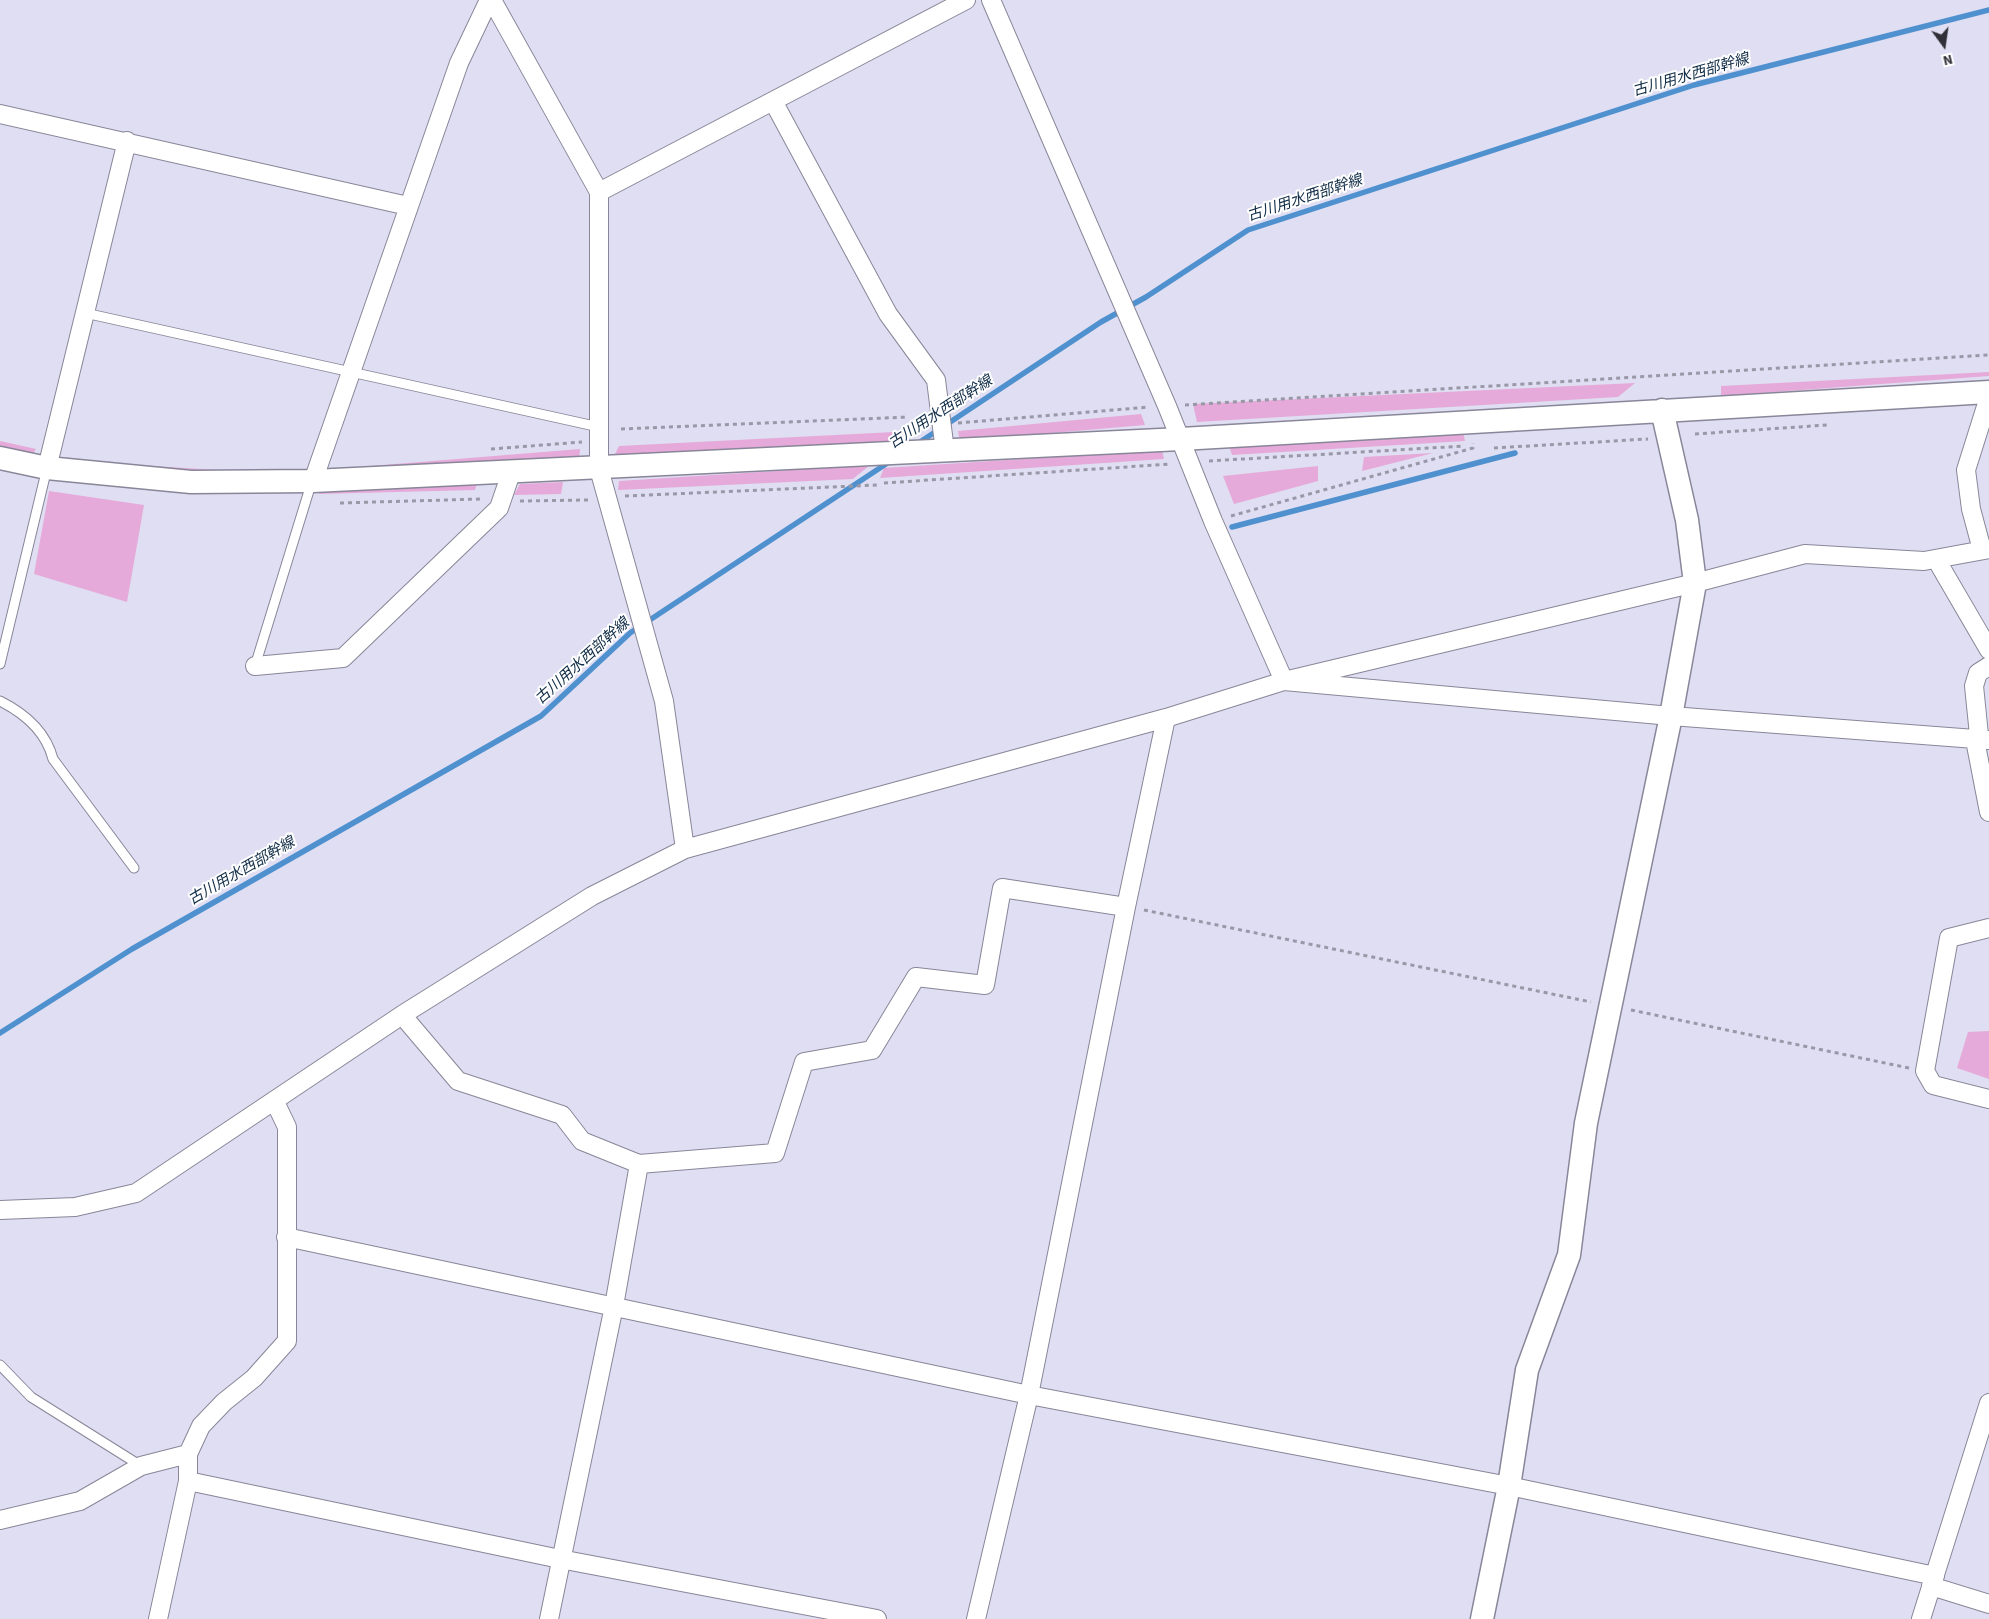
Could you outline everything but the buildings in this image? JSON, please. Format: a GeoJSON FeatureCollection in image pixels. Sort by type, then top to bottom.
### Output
{"type":"FeatureCollection","features":[{"type":"Feature","properties":{"kind":"street"},"geometry":{"type":"LineString","coordinates":[[490,0],[599,192],[599,469],[664,701],[685,849]]}},
{"type":"Feature","properties":{"kind":"street"},"geometry":{"type":"LineString","coordinates":[[312,481],[459,63],[490,0]]}},
{"type":"Feature","properties":{"kind":"street"},"geometry":{"type":"LineString","coordinates":[[599,192],[966,0]]}},
{"type":"Feature","properties":{"kind":"street"},"geometry":{"type":"LineString","coordinates":[[991,0],[1167,406],[1213,521],[1284,681]]}},
{"type":"Feature","properties":{"kind":"street"},"geometry":{"type":"LineString","coordinates":[[774,101],[888,314],[936,380],[945,451]]}},
{"type":"Feature","properties":{"kind":"street"},"geometry":{"type":"LineString","coordinates":[[0,114],[127,141],[408,206]]}},
{"type":"Feature","properties":{"kind":"street"},"geometry":{"type":"LineString","coordinates":[[47,468],[127,141]]}},
{"type":"Feature","properties":{"kind":"street"},"geometry":{"type":"LineString","coordinates":[[0,458],[47,468],[191,482],[312,481],[599,469],[1181,439],[1989,392]]}},
{"type":"Feature","properties":{"kind":"street"},"geometry":{"type":"LineString","coordinates":[[0,1210],[75,1207],[136,1193],[275,1102],[402,1015],[592,896],[685,849],[1166,718],[1284,681],[1695,583],[1806,554],[1924,561],[1986,549],[1970,509],[1966,470],[1989,397]]}},
{"type":"Feature","properties":{"kind":"street"},"geometry":{"type":"LineString","coordinates":[[1482,1619],[1509,1486],[1527,1370],[1569,1255],[1586,1123],[1671,716],[1695,583],[1687,520],[1662,410]]}},
{"type":"Feature","properties":{"kind":"street"},"geometry":{"type":"LineString","coordinates":[[255,666],[343,658],[499,508],[511,473]]}},
{"type":"Feature","properties":{"kind":"street"},"geometry":{"type":"LineString","coordinates":[[1936,559],[1989,650]]}},
{"type":"Feature","properties":{"kind":"street"},"geometry":{"type":"LineString","coordinates":[[1989,666],[1978,673],[1974,686],[1979,735],[1982,740],[1989,812]]}},
{"type":"Feature","properties":{"kind":"street"},"geometry":{"type":"LineString","coordinates":[[1284,681],[1671,716],[1982,740]]}},
{"type":"Feature","properties":{"kind":"street"},"geometry":{"type":"LineString","coordinates":[[976,1619],[1029,1395],[1126,907],[1166,718]]}},
{"type":"Feature","properties":{"kind":"street"},"geometry":{"type":"LineString","coordinates":[[402,1015],[458,1081],[562,1115],[582,1141],[639,1164],[775,1153],[804,1062],[872,1050],[916,977],[985,985],[1002,888],[1126,907]]}},
{"type":"Feature","properties":{"kind":"street"},"geometry":{"type":"LineString","coordinates":[[1989,928],[1950,938],[1925,1071],[1933,1085],[1989,1099]]}},
{"type":"Feature","properties":{"kind":"street"},"geometry":{"type":"LineString","coordinates":[[158,1619],[188,1481],[188,1454],[201,1426],[224,1402],[254,1378],[287,1341],[287,1127],[275,1102]]}},
{"type":"Feature","properties":{"kind":"street"},"geometry":{"type":"LineString","coordinates":[[549,1619],[614,1306],[639,1164]]}},
{"type":"Feature","properties":{"kind":"street"},"geometry":{"type":"LineString","coordinates":[[286,1237],[1029,1395],[1509,1486],[1933,1581],[1989,1604]]}},
{"type":"Feature","properties":{"kind":"street"},"geometry":{"type":"LineString","coordinates":[[1921,1619],[1989,1403]]}},
{"type":"Feature","properties":{"kind":"street"},"geometry":{"type":"LineString","coordinates":[[0,1520],[80,1501],[141,1466],[188,1454]]}},
{"type":"Feature","properties":{"kind":"street"},"geometry":{"type":"LineString","coordinates":[[188,1481],[560,1559],[877,1619]]}},
{"type":"Feature","properties":{"kind":"lane"},"geometry":{"type":"LineString","coordinates":[[85,313],[599,427]]}},
{"type":"Feature","properties":{"kind":"lane"},"geometry":{"type":"LineString","coordinates":[[0,664],[47,468]]}},
{"type":"Feature","properties":{"kind":"lane"},"geometry":{"type":"LineString","coordinates":[[255,666],[312,481]]}},
{"type":"Feature","properties":{"kind":"lane"},"geometry":{"type":"LineString","coordinates":[[0,701],[21,712],[49,744],[53,759],[134,868]]}},
{"type":"Feature","properties":{"kind":"lane"},"geometry":{"type":"LineString","coordinates":[[0,1366],[31,1398],[141,1466]]}},
{"type":"Feature","properties":{"kind":"path"},"geometry":{"type":"LineString","coordinates":[[958,423],[1167,406],[1989,355]]}},
{"type":"Feature","properties":{"kind":"path"},"geometry":{"type":"LineString","coordinates":[[621,430],[908,417]]}},
{"type":"Feature","properties":{"kind":"path"},"geometry":{"type":"LineString","coordinates":[[1213,521],[1473,448],[1472,423]]}},
{"type":"Feature","properties":{"kind":"path"},"geometry":{"type":"LineString","coordinates":[[1494,448],[1656,439]]}},
{"type":"Feature","properties":{"kind":"path"},"geometry":{"type":"LineString","coordinates":[[884,483],[1464,446]]}},
{"type":"Feature","properties":{"kind":"path"},"geometry":{"type":"LineString","coordinates":[[624,496],[877,485]]}},
{"type":"Feature","properties":{"kind":"path"},"geometry":{"type":"LineString","coordinates":[[338,503],[484,499]]}},
{"type":"Feature","properties":{"kind":"path"},"geometry":{"type":"LineString","coordinates":[[512,501],[595,500]]}},
{"type":"Feature","properties":{"kind":"path"},"geometry":{"type":"LineString","coordinates":[[1126,907],[1925,1071]]}},
{"type":"Feature","properties":{"kind":"shaded area"},"geometry":{"type":"Polygon","coordinates":[[[1989,372],[1989,376],[1721,396],[1721,386],[1989,372]]]}},
{"type":"Feature","properties":{"kind":"shaded area"},"geometry":{"type":"Polygon","coordinates":[[[1635,383],[1618,397],[1197,422],[1193,404],[1635,383]]]}},
{"type":"Feature","properties":{"kind":"shaded area"},"geometry":{"type":"Polygon","coordinates":[[[1141,414],[1145,425],[960,441],[958,431],[1141,414]]]}},
{"type":"Feature","properties":{"kind":"shaded area"},"geometry":{"type":"Polygon","coordinates":[[[894,432],[888,445],[614,456],[619,446],[894,432]]]}},
{"type":"Feature","properties":{"kind":"shaded area"},"geometry":{"type":"Polygon","coordinates":[[[1463,432],[1465,441],[1232,455],[1228,442],[1463,432]]]}},
{"type":"Feature","properties":{"kind":"shaded area"},"geometry":{"type":"Polygon","coordinates":[[[0,441],[36,449],[32,455],[0,449],[0,441]]]}},
{"type":"Feature","properties":{"kind":"shaded area"},"geometry":{"type":"Polygon","coordinates":[[[580,449],[579,460],[334,469],[580,449]]]}},
{"type":"Feature","properties":{"kind":"shaded area"},"geometry":{"type":"Polygon","coordinates":[[[1162,450],[1164,459],[880,478],[884,468],[1162,450]]]}},
{"type":"Feature","properties":{"kind":"shaded area"},"geometry":{"type":"Polygon","coordinates":[[[1433,453],[1362,471],[1364,457],[1433,453]]]}},
{"type":"Feature","properties":{"kind":"shaded area"},"geometry":{"type":"Polygon","coordinates":[[[72,461],[298,475],[298,477],[71,464],[72,461]]]}},
{"type":"Feature","properties":{"kind":"shaded area"},"geometry":{"type":"Polygon","coordinates":[[[870,465],[853,479],[618,490],[619,481],[870,465]]]}},
{"type":"Feature","properties":{"kind":"shaded area"},"geometry":{"type":"Polygon","coordinates":[[[1318,466],[1318,481],[1234,504],[1223,476],[1318,466]]]}},
{"type":"Feature","properties":{"kind":"shaded area"},"geometry":{"type":"Polygon","coordinates":[[[563,482],[561,494],[514,495],[520,484],[563,482]]]}},
{"type":"Feature","properties":{"kind":"shaded area"},"geometry":{"type":"Polygon","coordinates":[[[477,483],[475,490],[319,494],[320,488],[477,483]]]}},
{"type":"Feature","properties":{"kind":"shaded area"},"geometry":{"type":"Polygon","coordinates":[[[49,491],[144,505],[127,602],[34,574],[49,491]]]}},
{"type":"Feature","properties":{"kind":"shaded area"},"geometry":{"type":"Polygon","coordinates":[[[1989,1031],[1989,1079],[1957,1068],[1968,1032],[1989,1031]]]}},
{"type":"Feature","properties":{"kind":"waterway","name":"古川用水西部幹線"},"geometry":{"type":"LineString","coordinates":[[917,444],[1101,322],[1146,297],[1248,230],[1694,85],[1989,10]]}},
{"type":"Feature","properties":{"kind":"waterway"},"geometry":{"type":"LineString","coordinates":[[1232,527],[1515,453]]}},
{"type":"Feature","properties":{"kind":"waterway","name":"古川用水西部幹線"},"geometry":{"type":"LineString","coordinates":[[0,1033],[132,949],[541,716],[630,633],[892,460]]}}]}
